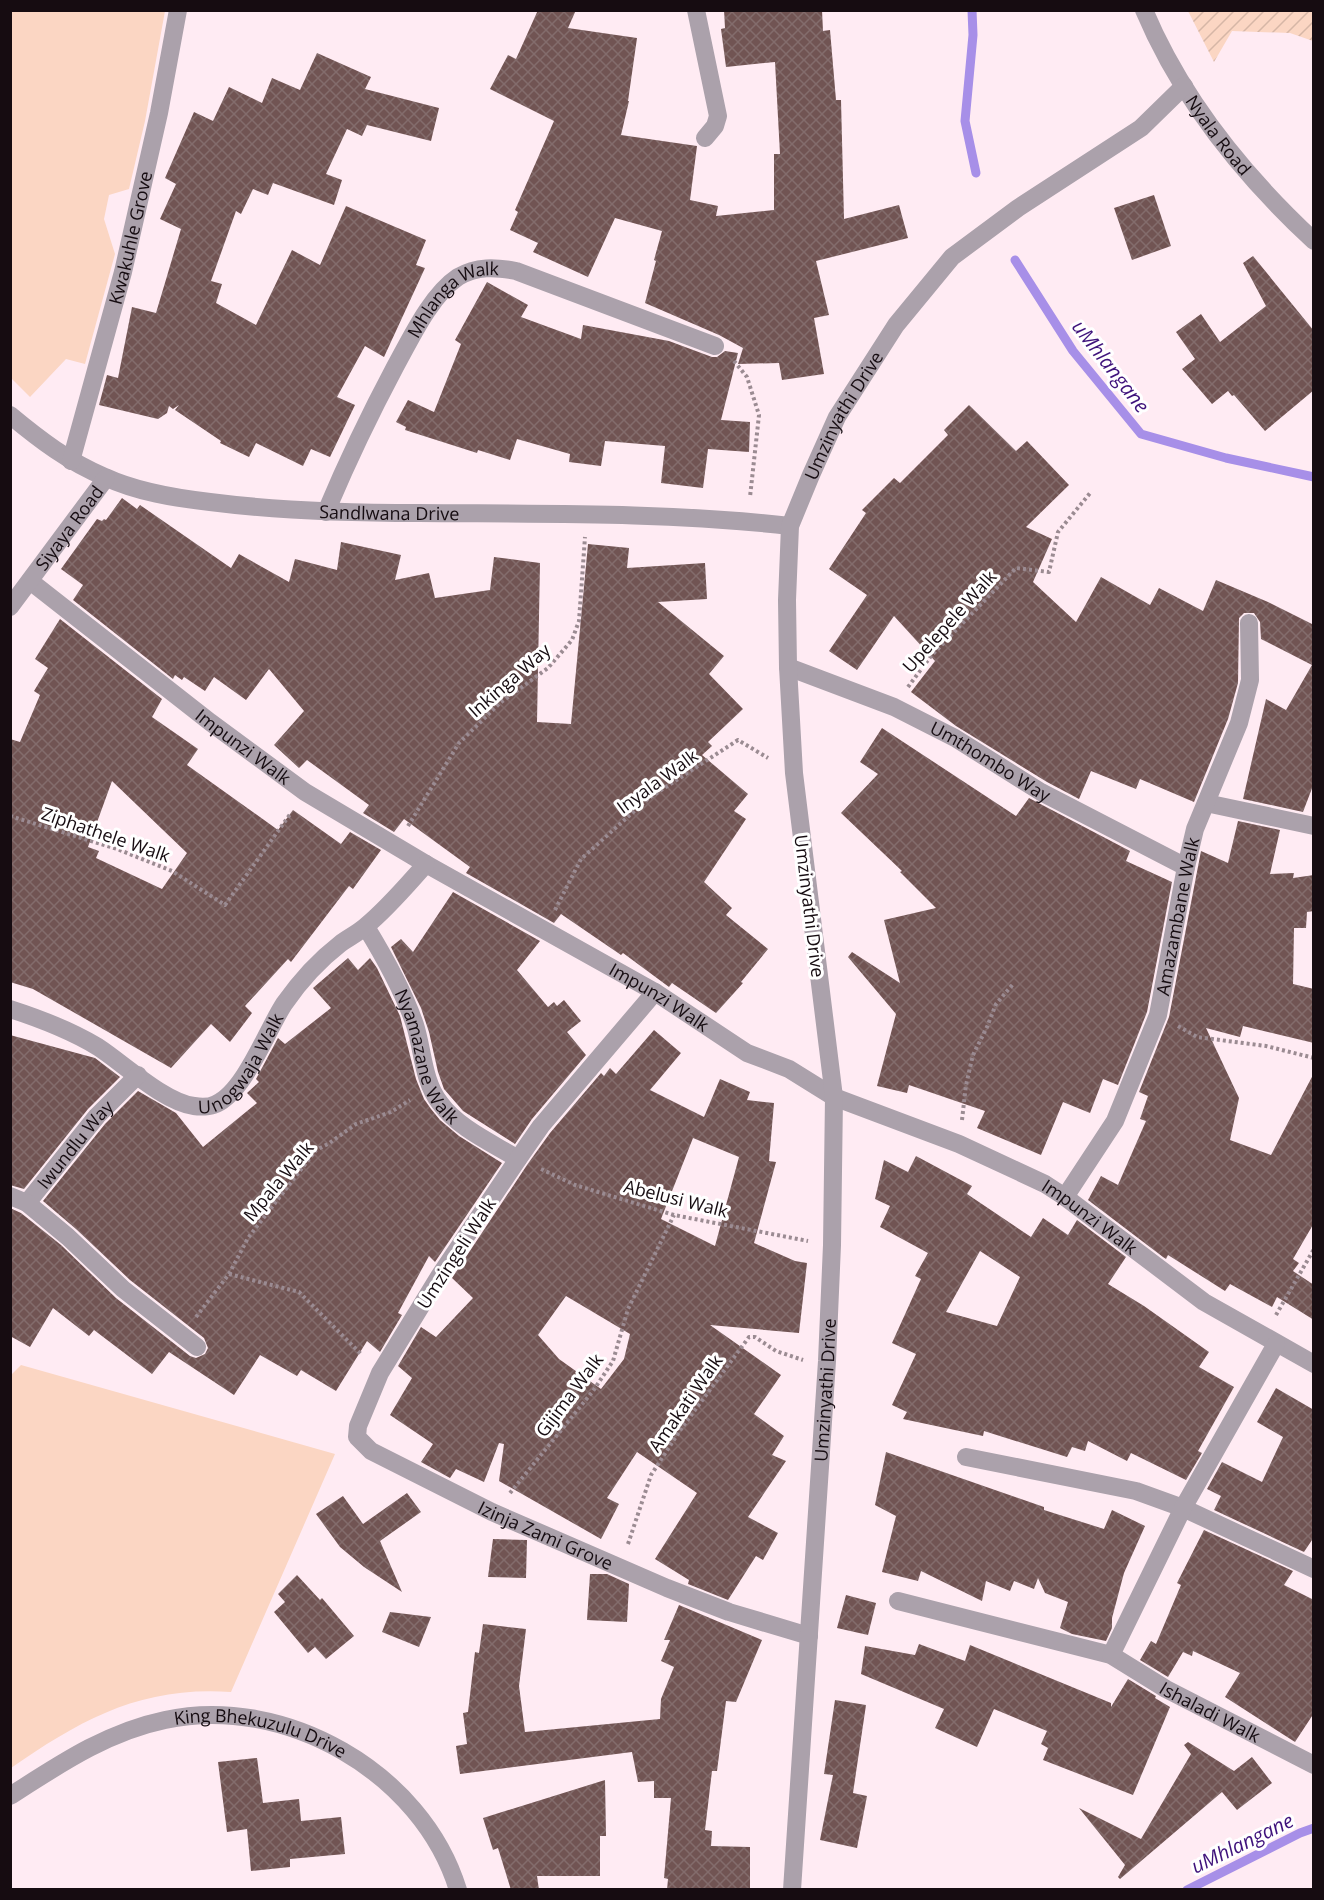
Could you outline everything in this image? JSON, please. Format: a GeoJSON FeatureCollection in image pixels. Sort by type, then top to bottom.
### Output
{"type":"FeatureCollection","features":[{"type":"Feature","properties":{"kind":"street","name":"Kwakuhle Grove"},"geometry":{"type":"LineString","coordinates":[[71,461],[123,272],[159,113],[178,10]]}},
{"type":"Feature","properties":{"kind":"street"},"geometry":{"type":"LineString","coordinates":[[696,10],[718,116],[715,126],[705,138]]}},
{"type":"Feature","properties":{"kind":"street","name":"Nyala Road"},"geometry":{"type":"LineString","coordinates":[[1144,10],[1184,87],[1229,152],[1314,242]]}},
{"type":"Feature","properties":{"kind":"street","name":"Umzinyathi Drive"},"geometry":{"type":"LineString","coordinates":[[792,1890],[826,1369],[832,1245],[834,1097],[794,773],[788,667],[787,600],[790,526],[837,417],[896,325],[952,257],[995,224],[1141,128],[1184,87]]}},
{"type":"Feature","properties":{"kind":"street","name":"Mhlanga Walk"},"geometry":{"type":"LineString","coordinates":[[326,512],[370,415],[421,321],[440,295],[456,279],[469,272],[497,267],[516,271],[715,346]]}},
{"type":"Feature","properties":{"kind":"street","name":"Sandlwana Drive"},"geometry":{"type":"LineString","coordinates":[[10,415],[40,440],[71,461],[106,478],[181,498],[258,508],[326,512],[583,514],[747,521],[790,526]]}},
{"type":"Feature","properties":{"kind":"street","name":"Siyaya Road"},"geometry":{"type":"LineString","coordinates":[[10,608],[106,478]]}},
{"type":"Feature","properties":{"kind":"street","name":"Impunzi Walk"},"geometry":{"type":"LineString","coordinates":[[30,581],[210,722],[305,792],[544,932],[655,992],[747,1053],[789,1069],[834,1097],[959,1144],[1045,1184],[1204,1302],[1314,1365]]}},
{"type":"Feature","properties":{"kind":"street","name":"Amazambane Walk"},"geometry":{"type":"LineString","coordinates":[[1065,1197],[1115,1121],[1158,1015],[1195,829],[1239,723],[1250,680],[1249,623]]}},
{"type":"Feature","properties":{"kind":"street","name":"Umthombo Way"},"geometry":{"type":"LineString","coordinates":[[788,667],[894,707],[955,738],[1041,792],[1186,867]]}},
{"type":"Feature","properties":{"kind":"street"},"geometry":{"type":"LineString","coordinates":[[1206,803],[1314,826]]}},
{"type":"Feature","properties":{"kind":"street","name":"Unogwaja Walk"},"geometry":{"type":"LineString","coordinates":[[10,1009],[73,1033],[163,1093],[192,1106],[216,1105],[238,1085],[283,1005],[301,980],[340,944],[366,927],[426,864]]}},
{"type":"Feature","properties":{"kind":"street","name":"Nyamazane Walk"},"geometry":{"type":"LineString","coordinates":[[366,927],[397,981],[415,1026],[431,1088],[439,1103],[452,1115],[518,1159]]}},
{"type":"Feature","properties":{"kind":"street","name":"Umzingeli Walk"},"geometry":{"type":"LineString","coordinates":[[380,1373],[441,1275],[541,1126],[655,992]]}},
{"type":"Feature","properties":{"kind":"street","name":"Iwundlu Way"},"geometry":{"type":"LineString","coordinates":[[10,1196],[27,1203],[97,1116],[138,1075]]}},
{"type":"Feature","properties":{"kind":"street"},"geometry":{"type":"LineString","coordinates":[[27,1203],[68,1237],[123,1289],[197,1347]]}},
{"type":"Feature","properties":{"kind":"street"},"geometry":{"type":"LineString","coordinates":[[1111,1655],[1183,1508],[1276,1344]]}},
{"type":"Feature","properties":{"kind":"street","name":"Izinja Zami Grove"},"geometry":{"type":"LineString","coordinates":[[380,1373],[358,1426],[357,1437],[371,1451],[492,1512],[667,1588],[729,1612],[809,1636]]}},
{"type":"Feature","properties":{"kind":"street"},"geometry":{"type":"LineString","coordinates":[[966,1457],[1136,1491],[1183,1508],[1314,1569]]}},
{"type":"Feature","properties":{"kind":"street","name":"Ishaladi Walk"},"geometry":{"type":"LineString","coordinates":[[898,1601],[1111,1655],[1166,1689],[1314,1765]]}},
{"type":"Feature","properties":{"kind":"street","name":"King Bhekuzulu Drive"},"geometry":{"type":"LineString","coordinates":[[10,1796],[93,1745],[134,1728],[167,1719],[201,1716],[234,1716],[268,1721],[332,1744],[384,1780],[427,1828],[444,1855],[458,1890]]}},
{"type":"Feature","properties":{"kind":"path"},"geometry":{"type":"LineString","coordinates":[[715,346],[734,360],[747,377],[759,415],[747,521]]}},
{"type":"Feature","properties":{"kind":"path","name":"Upelepele Walk"},"geometry":{"type":"LineString","coordinates":[[894,707],[931,657],[1016,568],[1049,572],[1058,532],[1091,492]]}},
{"type":"Feature","properties":{"kind":"path","name":"Inkinga Way"},"geometry":{"type":"LineString","coordinates":[[390,843],[410,823],[459,744],[500,703],[548,668],[572,640],[579,621],[585,539],[583,514]]}},
{"type":"Feature","properties":{"kind":"path","name":"Inyala Walk"},"geometry":{"type":"LineString","coordinates":[[544,932],[581,859],[649,798],[738,740],[794,773]]}},
{"type":"Feature","properties":{"kind":"path","name":"Ziphathele Walk"},"geometry":{"type":"LineString","coordinates":[[10,816],[117,849],[172,871],[225,905],[305,792]]}},
{"type":"Feature","properties":{"kind":"path"},"geometry":{"type":"LineString","coordinates":[[959,1144],[966,1085],[973,1055],[996,1004],[1014,983]]}},
{"type":"Feature","properties":{"kind":"path"},"geometry":{"type":"LineString","coordinates":[[1158,1015],[1197,1037],[1266,1046],[1314,1058]]}},
{"type":"Feature","properties":{"kind":"path","name":"Mpala Walk"},"geometry":{"type":"LineString","coordinates":[[183,1335],[229,1274],[248,1238],[316,1150],[356,1124],[391,1112],[431,1088]]}},
{"type":"Feature","properties":{"kind":"path","name":"Abelusi Walk"},"geometry":{"type":"LineString","coordinates":[[518,1159],[575,1185],[674,1215],[832,1245]]}},
{"type":"Feature","properties":{"kind":"path","name":"Gijima Walk"},"geometry":{"type":"LineString","coordinates":[[492,1512],[517,1485],[593,1391],[613,1361],[628,1309],[674,1215]]}},
{"type":"Feature","properties":{"kind":"path"},"geometry":{"type":"LineString","coordinates":[[1276,1344],[1271,1323],[1314,1249]]}},
{"type":"Feature","properties":{"kind":"path"},"geometry":{"type":"LineString","coordinates":[[229,1274],[299,1292],[380,1373]]}},
{"type":"Feature","properties":{"kind":"path","name":"Amakati Walk"},"geometry":{"type":"LineString","coordinates":[[620,1566],[651,1475],[681,1429],[749,1337],[755,1337],[776,1351],[826,1369]]}},
{"type":"Feature","properties":{"kind":"shaded area"},"geometry":{"type":"Polygon","coordinates":[[[10,11],[165,11],[145,121],[129,189],[109,195],[104,219],[115,254],[85,364],[66,359],[30,397],[11,378],[10,11]]]}},
{"type":"Feature","properties":{"kind":"shaded area"},"geometry":{"type":"Polygon","coordinates":[[[1188,11],[1313,11],[1313,41],[1290,33],[1232,31],[1214,62],[1188,11]]]}},
{"type":"Feature","properties":{"kind":"shaded area"},"geometry":{"type":"Polygon","coordinates":[[[21,1365],[335,1454],[231,1692],[169,1694],[114,1709],[63,1735],[11,1768],[10,1376],[21,1365]]]}},
{"type":"Feature","properties":{"kind":"building"},"geometry":{"type":"Polygon","coordinates":[[[538,10],[576,10],[568,28],[637,38],[629,101],[621,135],[697,146],[690,200],[718,206],[716,216],[774,210],[774,154],[780,154],[775,62],[726,67],[721,29],[725,28],[724,10],[822,10],[823,31],[830,30],[836,100],[841,100],[844,219],[899,205],[908,238],[816,261],[829,315],[814,318],[824,374],[782,380],[779,363],[738,364],[743,348],[645,303],[662,231],[615,218],[588,277],[533,252],[538,243],[510,230],[518,212],[515,210],[554,121],[490,89],[508,55],[516,59],[538,10]]]}},
{"type":"Feature","properties":{"kind":"building"},"geometry":{"type":"Polygon","coordinates":[[[317,53],[371,77],[365,89],[439,108],[431,141],[367,125],[362,136],[347,129],[326,174],[342,180],[334,205],[273,183],[268,195],[253,189],[241,214],[236,211],[211,281],[222,284],[216,303],[256,325],[292,250],[320,265],[346,206],[426,240],[416,265],[425,268],[384,357],[365,346],[337,397],[355,405],[330,457],[311,449],[303,466],[256,443],[249,457],[220,443],[221,441],[175,410],[179,405],[173,409],[169,406],[167,413],[158,419],[99,405],[107,375],[118,378],[132,307],[156,313],[181,229],[160,219],[176,184],[165,178],[194,112],[213,121],[229,87],[262,103],[272,78],[300,90],[317,53]]]}},
{"type":"Feature","properties":{"kind":"building"},"geometry":{"type":"Polygon","coordinates":[[[1154,195],[1171,246],[1132,260],[1114,208],[1154,195]]]}},
{"type":"Feature","properties":{"kind":"building"},"geometry":{"type":"Polygon","coordinates":[[[1253,256],[1314,331],[1314,390],[1265,431],[1228,391],[1212,404],[1182,369],[1195,359],[1176,332],[1201,314],[1220,342],[1266,306],[1243,263],[1253,256]]]}},
{"type":"Feature","properties":{"kind":"building"},"geometry":{"type":"Polygon","coordinates":[[[487,282],[528,305],[521,317],[581,339],[583,325],[669,341],[712,357],[717,357],[725,351],[738,353],[721,420],[750,422],[749,452],[708,449],[703,488],[661,483],[665,446],[605,441],[601,466],[569,462],[570,454],[517,439],[510,460],[478,450],[477,453],[405,430],[406,427],[396,422],[408,400],[434,412],[461,344],[455,340],[487,282]]]}},
{"type":"Feature","properties":{"kind":"building"},"geometry":{"type":"Polygon","coordinates":[[[969,405],[1016,451],[1027,441],[1069,485],[1026,527],[1052,539],[1033,582],[1076,622],[1101,577],[1150,605],[1159,588],[1203,611],[1216,580],[1314,625],[1314,783],[1303,812],[1243,799],[1266,699],[1286,710],[1312,665],[1261,639],[1260,622],[1254,613],[1244,613],[1239,618],[1238,683],[1228,719],[1194,802],[1140,779],[1136,789],[1091,771],[1079,799],[956,726],[911,692],[935,661],[894,616],[857,670],[829,651],[867,595],[829,569],[866,513],[862,510],[894,478],[900,483],[948,435],[944,430],[969,405]]]}},
{"type":"Feature","properties":{"kind":"building"},"geometry":{"type":"Polygon","coordinates":[[[122,498],[137,509],[140,505],[231,568],[239,554],[289,582],[295,559],[337,570],[341,542],[401,555],[395,580],[429,573],[435,598],[490,590],[494,557],[540,563],[537,722],[571,724],[588,544],[629,548],[627,568],[705,563],[707,599],[658,602],[724,656],[709,674],[743,709],[708,742],[712,746],[702,755],[748,794],[734,811],[746,819],[704,882],[732,908],[726,915],[768,949],[741,982],[743,983],[716,1013],[672,983],[669,987],[623,953],[621,955],[561,914],[554,923],[466,873],[470,867],[404,819],[394,832],[363,813],[369,805],[307,760],[299,768],[274,745],[304,711],[269,669],[246,700],[214,677],[205,691],[184,677],[182,680],[175,675],[173,679],[73,600],[83,585],[61,569],[97,519],[106,520],[122,498]]]}},
{"type":"Feature","properties":{"kind":"building"},"geometry":{"type":"Polygon","coordinates":[[[60,619],[162,699],[152,717],[198,749],[187,765],[278,830],[293,810],[341,844],[350,832],[381,850],[353,889],[349,886],[291,962],[288,959],[245,1006],[252,1013],[230,1042],[211,1024],[171,1068],[33,989],[10,982],[10,739],[20,742],[40,695],[34,691],[48,668],[35,659],[60,619]],[[112,781],[88,847],[99,851],[96,858],[162,889],[187,853],[112,781]]]}},
{"type":"Feature","properties":{"kind":"building"},"geometry":{"type":"Polygon","coordinates":[[[882,728],[1016,816],[1029,798],[1130,851],[1126,861],[1172,882],[1147,1012],[1118,1085],[1103,1079],[1090,1113],[1063,1102],[1041,1155],[977,1128],[985,1111],[909,1085],[907,1093],[877,1086],[896,1014],[848,957],[852,952],[900,983],[884,920],[936,908],[900,872],[902,871],[841,813],[878,774],[860,762],[882,728]]]}},
{"type":"Feature","properties":{"kind":"building"},"geometry":{"type":"Polygon","coordinates":[[[1238,821],[1280,830],[1270,874],[1294,873],[1293,878],[1314,875],[1314,911],[1307,912],[1306,928],[1294,928],[1293,984],[1314,989],[1314,1043],[1243,1026],[1240,1037],[1206,1028],[1239,1098],[1230,1140],[1271,1155],[1314,1073],[1314,1223],[1293,1259],[1299,1263],[1293,1271],[1314,1285],[1314,1320],[1277,1297],[1272,1307],[1230,1284],[1225,1291],[1168,1255],[1166,1259],[1088,1200],[1101,1176],[1118,1185],[1146,1121],[1140,1119],[1148,1096],[1139,1092],[1169,1017],[1201,851],[1228,863],[1238,821]]]}},
{"type":"Feature","properties":{"kind":"building"},"geometry":{"type":"Polygon","coordinates":[[[453,892],[540,941],[517,970],[548,1007],[554,1002],[557,1006],[564,1000],[581,1021],[567,1032],[586,1055],[532,1119],[515,1144],[463,1111],[444,1089],[421,1008],[391,947],[401,939],[413,952],[453,892]]]}},
{"type":"Feature","properties":{"kind":"building"},"geometry":{"type":"Polygon","coordinates":[[[348,958],[358,970],[370,958],[377,968],[400,1016],[416,1079],[431,1109],[459,1136],[502,1163],[435,1262],[429,1256],[398,1313],[402,1315],[380,1352],[367,1341],[336,1391],[301,1370],[297,1376],[260,1355],[234,1395],[169,1352],[152,1374],[94,1330],[89,1336],[53,1308],[30,1347],[10,1336],[10,1208],[21,1213],[61,1245],[116,1298],[190,1356],[196,1358],[205,1354],[208,1348],[204,1338],[130,1280],[43,1201],[105,1124],[138,1091],[176,1113],[203,1147],[257,1103],[247,1093],[259,1082],[256,1079],[278,1038],[285,1044],[331,1008],[313,988],[348,958]]]}},
{"type":"Feature","properties":{"kind":"building"},"geometry":{"type":"Polygon","coordinates":[[[654,1030],[681,1053],[650,1090],[704,1117],[720,1079],[750,1092],[747,1100],[774,1103],[769,1161],[776,1162],[754,1243],[795,1261],[807,1263],[799,1333],[710,1325],[781,1375],[754,1414],[784,1436],[772,1455],[786,1461],[748,1517],[778,1533],[763,1560],[756,1556],[728,1600],[688,1584],[689,1580],[655,1559],[697,1493],[637,1452],[607,1498],[619,1504],[601,1539],[499,1481],[504,1444],[499,1443],[484,1482],[456,1469],[450,1478],[421,1462],[433,1444],[390,1415],[412,1378],[398,1366],[421,1327],[436,1337],[473,1298],[452,1278],[550,1133],[601,1073],[604,1076],[610,1068],[616,1074],[654,1030]],[[693,1138],[661,1219],[715,1246],[739,1157],[693,1138]],[[566,1296],[538,1335],[559,1359],[601,1389],[624,1359],[630,1334],[566,1296]]]}},
{"type":"Feature","properties":{"kind":"building"},"geometry":{"type":"Polygon","coordinates":[[[10,1035],[95,1058],[120,1077],[88,1109],[24,1189],[10,1185],[10,1035]]]}},
{"type":"Feature","properties":{"kind":"building"},"geometry":{"type":"Polygon","coordinates":[[[916,1156],[972,1186],[967,1194],[1031,1237],[1043,1218],[1068,1235],[1077,1220],[1126,1257],[1108,1284],[1144,1306],[1209,1352],[1199,1367],[1234,1387],[1198,1451],[1202,1453],[1186,1480],[1131,1453],[1127,1461],[1088,1441],[1085,1451],[1072,1447],[1067,1457],[984,1431],[983,1436],[903,1419],[907,1412],[892,1405],[916,1354],[892,1343],[921,1279],[915,1276],[928,1253],[880,1227],[890,1206],[875,1199],[884,1160],[908,1172],[916,1156]],[[980,1251],[946,1312],[997,1326],[1020,1277],[980,1251]]]}},
{"type":"Feature","properties":{"kind":"building"},"geometry":{"type":"Polygon","coordinates":[[[1276,1388],[1314,1410],[1314,1537],[1304,1552],[1214,1510],[1221,1496],[1207,1489],[1222,1462],[1262,1482],[1283,1437],[1257,1422],[1276,1388]]]}},
{"type":"Feature","properties":{"kind":"building"},"geometry":{"type":"Polygon","coordinates":[[[886,1452],[1044,1507],[1044,1510],[1104,1529],[1112,1510],[1145,1526],[1124,1573],[1112,1618],[1112,1628],[1106,1641],[1072,1634],[1060,1628],[1068,1602],[1045,1593],[1038,1578],[1034,1589],[1014,1581],[1010,1591],[986,1581],[982,1601],[921,1571],[918,1581],[882,1572],[896,1516],[875,1505],[886,1452]]]}},
{"type":"Feature","properties":{"kind":"building"},"geometry":{"type":"Polygon","coordinates":[[[407,1493],[421,1512],[380,1541],[402,1592],[364,1567],[340,1547],[316,1514],[343,1496],[363,1524],[407,1493]]]}},
{"type":"Feature","properties":{"kind":"building"},"geometry":{"type":"Polygon","coordinates":[[[1204,1530],[1293,1571],[1284,1585],[1314,1600],[1314,1713],[1295,1742],[1225,1697],[1240,1673],[1193,1651],[1192,1656],[1183,1652],[1168,1677],[1140,1660],[1151,1641],[1156,1644],[1181,1585],[1177,1583],[1204,1530]]]}},
{"type":"Feature","properties":{"kind":"building"},"geometry":{"type":"Polygon","coordinates":[[[493,1539],[527,1540],[526,1578],[488,1577],[493,1539]]]}},
{"type":"Feature","properties":{"kind":"building"},"geometry":{"type":"Polygon","coordinates":[[[590,1574],[607,1574],[629,1584],[627,1622],[587,1620],[590,1574]]]}},
{"type":"Feature","properties":{"kind":"building"},"geometry":{"type":"Polygon","coordinates":[[[297,1575],[320,1600],[322,1598],[354,1636],[326,1659],[315,1647],[308,1653],[274,1612],[285,1602],[278,1594],[297,1575]]]}},
{"type":"Feature","properties":{"kind":"building"},"geometry":{"type":"Polygon","coordinates":[[[846,1595],[876,1603],[868,1635],[837,1628],[846,1595]]]}},
{"type":"Feature","properties":{"kind":"building"},"geometry":{"type":"Polygon","coordinates":[[[679,1605],[762,1640],[736,1702],[726,1701],[717,1771],[712,1771],[705,1830],[712,1831],[711,1846],[750,1847],[750,1890],[667,1890],[668,1879],[664,1878],[671,1798],[654,1798],[654,1781],[638,1782],[632,1752],[460,1774],[456,1746],[467,1744],[463,1713],[468,1712],[475,1652],[479,1653],[483,1624],[526,1629],[519,1686],[525,1732],[660,1719],[661,1699],[674,1667],[661,1661],[670,1640],[664,1640],[679,1605]]]}},
{"type":"Feature","properties":{"kind":"building"},"geometry":{"type":"Polygon","coordinates":[[[390,1612],[431,1617],[419,1647],[382,1632],[390,1612]]]}},
{"type":"Feature","properties":{"kind":"building"},"geometry":{"type":"Polygon","coordinates":[[[919,1644],[965,1661],[970,1645],[1111,1703],[1111,1707],[1128,1679],[1156,1696],[1155,1698],[1170,1707],[1133,1795],[1043,1760],[1048,1748],[1041,1744],[1047,1731],[994,1709],[977,1747],[935,1728],[944,1709],[861,1674],[865,1646],[915,1655],[919,1644]]]}},
{"type":"Feature","properties":{"kind":"building"},"geometry":{"type":"Polygon","coordinates":[[[835,1700],[866,1705],[853,1793],[867,1796],[857,1848],[820,1840],[833,1775],[824,1774],[835,1700]]]}},
{"type":"Feature","properties":{"kind":"building"},"geometry":{"type":"Polygon","coordinates":[[[1188,1742],[1234,1771],[1252,1757],[1272,1783],[1237,1810],[1222,1792],[1120,1879],[1118,1877],[1125,1865],[1079,1808],[1141,1839],[1191,1754],[1184,1745],[1188,1742]]]}},
{"type":"Feature","properties":{"kind":"building"},"geometry":{"type":"Polygon","coordinates":[[[257,1758],[263,1803],[299,1799],[301,1821],[341,1817],[345,1854],[290,1859],[290,1867],[251,1871],[247,1829],[227,1832],[218,1762],[257,1758]]]}},
{"type":"Feature","properties":{"kind":"building"},"geometry":{"type":"Polygon","coordinates":[[[605,1780],[606,1836],[600,1836],[600,1876],[537,1876],[539,1890],[511,1890],[498,1848],[493,1850],[483,1818],[605,1780]]]}},
{"type":"Feature","properties":{"kind":"waterway","name":"uMhlangane"},"geometry":{"type":"LineString","coordinates":[[972,10],[973,35],[965,121],[976,173]]}},
{"type":"Feature","properties":{"kind":"waterway","name":"uMhlangane"},"geometry":{"type":"LineString","coordinates":[[1015,260],[1073,351],[1141,434],[1226,458],[1314,477]]}},
{"type":"Feature","properties":{"kind":"waterway","name":"uMhlangane"},"geometry":{"type":"LineString","coordinates":[[1187,1890],[1314,1828]]}}]}
